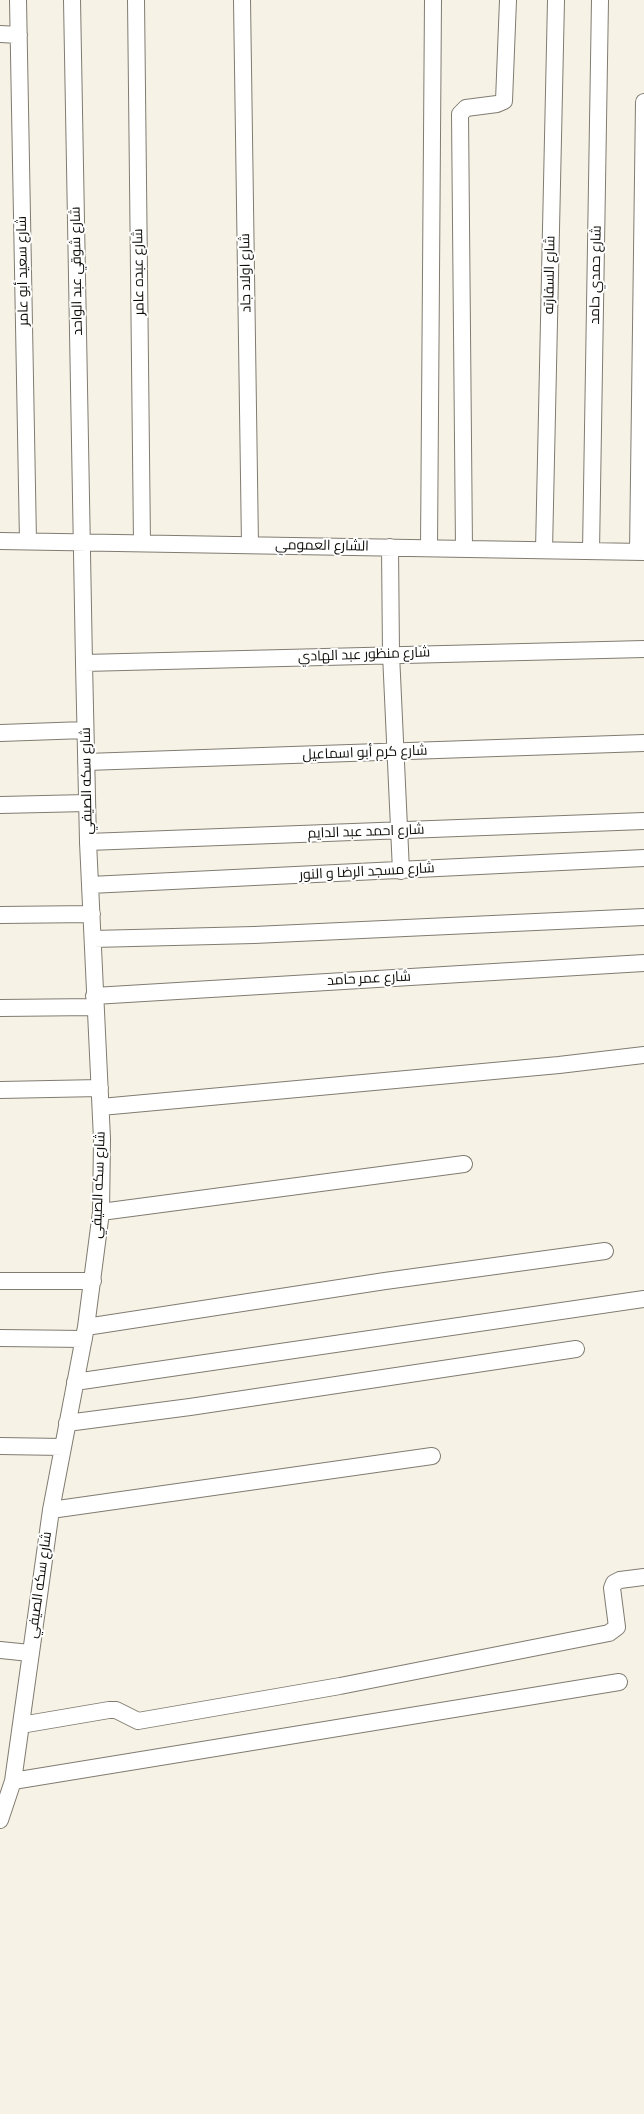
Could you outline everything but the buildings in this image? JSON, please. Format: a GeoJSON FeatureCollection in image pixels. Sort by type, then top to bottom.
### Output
{"type":"FeatureCollection","features":[{"type":"Feature","properties":{"kind":"street","name":"شارع سعيد أبو عامر"},"geometry":{"type":"LineString","coordinates":[[18,0],[28,541]]}},
{"type":"Feature","properties":{"kind":"street","name":"شارع شوقي عبد الواحد"},"geometry":{"type":"LineString","coordinates":[[72,0],[82,542]]}},
{"type":"Feature","properties":{"kind":"street","name":"شارع عبده عامر"},"geometry":{"type":"LineString","coordinates":[[136,0],[142,543]]}},
{"type":"Feature","properties":{"kind":"street","name":"شارع اولاد جاد"},"geometry":{"type":"LineString","coordinates":[[242,0],[250,545]]}},
{"type":"Feature","properties":{"kind":"street"},"geometry":{"type":"LineString","coordinates":[[429,548],[433,0]]}},
{"type":"Feature","properties":{"kind":"street"},"geometry":{"type":"LineString","coordinates":[[464,549],[460,114],[466,108],[497,104],[504,100],[508,0]]}},
{"type":"Feature","properties":{"kind":"street","name":"شارع السفارته"},"geometry":{"type":"LineString","coordinates":[[544,550],[556,0]]}},
{"type":"Feature","properties":{"kind":"street","name":"شارع حمدي حامد"},"geometry":{"type":"LineString","coordinates":[[592,551],[600,0]]}},
{"type":"Feature","properties":{"kind":"street"},"geometry":{"type":"LineString","coordinates":[[0,34],[19,35]]}},
{"type":"Feature","properties":{"kind":"street"},"geometry":{"type":"LineString","coordinates":[[641,552],[644,102]]}},
{"type":"Feature","properties":{"kind":"street","name":"الشارع العمومي"},"geometry":{"type":"LineString","coordinates":[[0,541],[641,552]]}},
{"type":"Feature","properties":{"kind":"street","name":"شارع سكه الصيفي"},"geometry":{"type":"LineString","coordinates":[[0,1820],[13,1781],[51,1510],[74,1382],[85,1333],[101,1212],[101,1107],[88,842],[82,542]]}},
{"type":"Feature","properties":{"kind":"street"},"geometry":{"type":"LineString","coordinates":[[390,547],[391,654],[401,871]]}},
{"type":"Feature","properties":{"kind":"street","name":"شارع منظور عبد الهادي"},"geometry":{"type":"LineString","coordinates":[[84,663],[644,649]]}},
{"type":"Feature","properties":{"kind":"street"},"geometry":{"type":"LineString","coordinates":[[0,733],[85,730]]}},
{"type":"Feature","properties":{"kind":"street","name":"شارع كرم أبو اسماعيل"},"geometry":{"type":"LineString","coordinates":[[86,762],[396,753],[644,743]]}},
{"type":"Feature","properties":{"kind":"street"},"geometry":{"type":"LineString","coordinates":[[0,805],[87,803]]}},
{"type":"Feature","properties":{"kind":"street","name":"شارع احمد عبد الدايم"},"geometry":{"type":"LineString","coordinates":[[88,842],[644,821]]}},
{"type":"Feature","properties":{"kind":"street","name":"شارع مسجد الرضا و النور"},"geometry":{"type":"LineString","coordinates":[[90,885],[644,858]]}},
{"type":"Feature","properties":{"kind":"street"},"geometry":{"type":"LineString","coordinates":[[0,915],[92,914]]}},
{"type":"Feature","properties":{"kind":"street"},"geometry":{"type":"LineString","coordinates":[[93,939],[254,935],[644,917]]}},
{"type":"Feature","properties":{"kind":"street","name":"شارع عمر حامد"},"geometry":{"type":"LineString","coordinates":[[0,1008],[644,963]]}},
{"type":"Feature","properties":{"kind":"street"},"geometry":{"type":"LineString","coordinates":[[101,1107],[559,1064],[644,1054]]}},
{"type":"Feature","properties":{"kind":"street"},"geometry":{"type":"LineString","coordinates":[[0,1090],[100,1088]]}},
{"type":"Feature","properties":{"kind":"street"},"geometry":{"type":"LineString","coordinates":[[101,1212],[464,1164]]}},
{"type":"Feature","properties":{"kind":"street"},"geometry":{"type":"LineString","coordinates":[[0,1338],[85,1333],[385,1281],[605,1250]]}},
{"type":"Feature","properties":{"kind":"street"},"geometry":{"type":"LineString","coordinates":[[0,1281],[93,1282]]}},
{"type":"Feature","properties":{"kind":"street"},"geometry":{"type":"LineString","coordinates":[[74,1382],[644,1299]]}},
{"type":"Feature","properties":{"kind":"street"},"geometry":{"type":"LineString","coordinates":[[67,1423],[190,1407],[576,1350]]}},
{"type":"Feature","properties":{"kind":"street"},"geometry":{"type":"LineString","coordinates":[[0,1446],[63,1447]]}},
{"type":"Feature","properties":{"kind":"street"},"geometry":{"type":"LineString","coordinates":[[51,1510],[432,1456]]}},
{"type":"Feature","properties":{"kind":"street"},"geometry":{"type":"LineString","coordinates":[[21,1724],[109,1710],[116,1710],[138,1721],[340,1686],[609,1633],[617,1627],[612,1588],[614,1583],[620,1580],[644,1577]]}},
{"type":"Feature","properties":{"kind":"street"},"geometry":{"type":"LineString","coordinates":[[0,1650],[30,1653]]}},
{"type":"Feature","properties":{"kind":"street"},"geometry":{"type":"LineString","coordinates":[[13,1781],[619,1682]]}}]}
